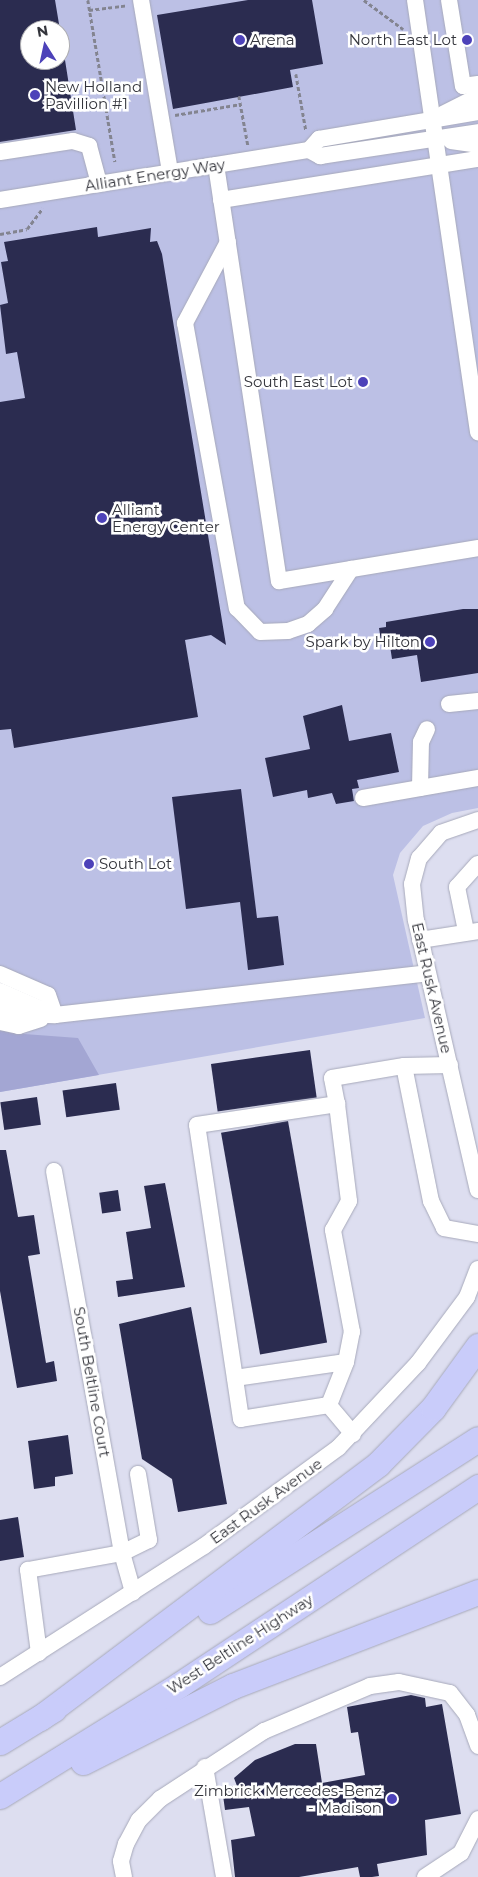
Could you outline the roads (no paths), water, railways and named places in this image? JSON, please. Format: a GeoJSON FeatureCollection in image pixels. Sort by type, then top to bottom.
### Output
{"type":"FeatureCollection","features":[{"type":"Feature","properties":{"kind":"highway"},"geometry":{"type":"LineString","coordinates":[[40,1718],[378,1464],[433,1408],[478,1346]]}},
{"type":"Feature","properties":{"kind":"highway"},"geometry":{"type":"LineString","coordinates":[[0,1742],[478,1439]]}},
{"type":"Feature","properties":{"kind":"highway","name":"West Beltline Highway"},"geometry":{"type":"LineString","coordinates":[[0,1796],[179,1685],[478,1487]]}},
{"type":"Feature","properties":{"kind":"highway"},"geometry":{"type":"LineString","coordinates":[[0,1803],[233,1686],[478,1592]]}},
{"type":"Feature","properties":{"kind":"street"},"geometry":{"type":"LineString","coordinates":[[415,0],[437,139],[478,432]]}},
{"type":"Feature","properties":{"kind":"street"},"geometry":{"type":"LineString","coordinates":[[449,0],[463,86],[478,84]]}},
{"type":"Feature","properties":{"kind":"street"},"geometry":{"type":"LineString","coordinates":[[141,1],[170,172]]}},
{"type":"Feature","properties":{"kind":"street"},"geometry":{"type":"LineString","coordinates":[[434,119],[478,96]]}},
{"type":"Feature","properties":{"kind":"street"},"geometry":{"type":"LineString","coordinates":[[478,112],[319,140],[309,150],[320,156],[478,132]]}},
{"type":"Feature","properties":{"kind":"street"},"geometry":{"type":"LineString","coordinates":[[437,139],[478,145]]}},
{"type":"Feature","properties":{"kind":"street"},"geometry":{"type":"LineString","coordinates":[[0,152],[73,140],[89,146],[99,184]]}},
{"type":"Feature","properties":{"kind":"street","name":"Alliant Energy Way"},"geometry":{"type":"LineString","coordinates":[[0,200],[309,150]]}},
{"type":"Feature","properties":{"kind":"street"},"geometry":{"type":"LineString","coordinates":[[221,200],[478,159]]}},
{"type":"Feature","properties":{"kind":"street"},"geometry":{"type":"LineString","coordinates":[[216,165],[279,581],[478,548]]}},
{"type":"Feature","properties":{"kind":"street"},"geometry":{"type":"LineString","coordinates":[[228,242],[185,323],[237,608],[260,632],[288,630],[308,624],[325,609],[351,569]]}},
{"type":"Feature","properties":{"kind":"street"},"geometry":{"type":"LineString","coordinates":[[449,704],[478,702]]}},
{"type":"Feature","properties":{"kind":"street"},"geometry":{"type":"LineString","coordinates":[[420,788],[422,742],[427,729]]}},
{"type":"Feature","properties":{"kind":"street"},"geometry":{"type":"LineString","coordinates":[[363,798],[478,778]]}},
{"type":"Feature","properties":{"kind":"street","name":"East Rusk Avenue"},"geometry":{"type":"LineString","coordinates":[[478,820],[441,833],[419,858],[412,884],[420,940],[478,1190]]}},
{"type":"Feature","properties":{"kind":"street"},"geometry":{"type":"LineString","coordinates":[[420,940],[472,931],[458,887],[478,864]]}},
{"type":"Feature","properties":{"kind":"street"},"geometry":{"type":"LineString","coordinates":[[0,1006],[17,1014],[55,1015],[428,973]]}},
{"type":"Feature","properties":{"kind":"street"},"geometry":{"type":"LineString","coordinates":[[0,974],[48,995],[55,1015]]}},
{"type":"Feature","properties":{"kind":"street"},"geometry":{"type":"LineString","coordinates":[[0,991],[55,1015]]}},
{"type":"Feature","properties":{"kind":"street"},"geometry":{"type":"LineString","coordinates":[[0,1022],[19,1026],[55,1015]]}},
{"type":"Feature","properties":{"kind":"street"},"geometry":{"type":"LineString","coordinates":[[329,1405],[346,1362],[352,1332],[333,1230],[349,1201],[332,1078],[404,1066],[450,1065]]}},
{"type":"Feature","properties":{"kind":"street"},"geometry":{"type":"LineString","coordinates":[[404,1066],[431,1201],[444,1228],[478,1234]]}},
{"type":"Feature","properties":{"kind":"street"},"geometry":{"type":"LineString","coordinates":[[329,1405],[241,1419],[197,1125],[336,1104]]}},
{"type":"Feature","properties":{"kind":"street","name":"South Beltline Court"},"geometry":{"type":"LineString","coordinates":[[54,1171],[122,1553],[133,1592]]}},
{"type":"Feature","properties":{"kind":"street","name":"East Rusk Avenue"},"geometry":{"type":"LineString","coordinates":[[0,1677],[133,1592],[301,1477],[353,1434],[388,1399],[454,1317],[478,1269]]}},
{"type":"Feature","properties":{"kind":"street"},"geometry":{"type":"LineString","coordinates":[[235,1378],[346,1362]]}},
{"type":"Feature","properties":{"kind":"street"},"geometry":{"type":"LineString","coordinates":[[329,1405],[353,1434]]}},
{"type":"Feature","properties":{"kind":"street"},"geometry":{"type":"LineString","coordinates":[[39,1652],[28,1570],[122,1553],[149,1540],[138,1474]]}},
{"type":"Feature","properties":{"kind":"street"},"geometry":{"type":"LineString","coordinates":[[124,1877],[121,1862],[139,1820],[205,1767],[264,1730],[370,1686],[399,1682],[450,1693],[467,1715],[478,1746]]}},
{"type":"Feature","properties":{"kind":"street"},"geometry":{"type":"LineString","coordinates":[[205,1767],[224,1877]]}},
{"type":"Feature","properties":{"kind":"street"},"geometry":{"type":"LineString","coordinates":[[425,1877],[461,1853],[478,1819]]}},
{"type":"Feature","properties":{"kind":"place","name":"Arena"},"geometry":{"type":"Point","coordinates":[240,40]}},
{"type":"Feature","properties":{"kind":"place","name":"North East Lot"},"geometry":{"type":"Point","coordinates":[467,40]}},
{"type":"Feature","properties":{"kind":"place","name":"New Holland Pavillion #1"},"geometry":{"type":"Point","coordinates":[35,95]}},
{"type":"Feature","properties":{"kind":"place","name":"South East Lot"},"geometry":{"type":"Point","coordinates":[363,382]}},
{"type":"Feature","properties":{"kind":"place","name":"Alliant Energy Center"},"geometry":{"type":"Point","coordinates":[102,518]}},
{"type":"Feature","properties":{"kind":"place","name":"Spark by Hilton"},"geometry":{"type":"Point","coordinates":[430,642]}},
{"type":"Feature","properties":{"kind":"place","name":"South Lot"},"geometry":{"type":"Point","coordinates":[89,864]}},
{"type":"Feature","properties":{"kind":"place","name":"Zimbrick Mercedes-Benz - Madison"},"geometry":{"type":"Point","coordinates":[392,1799]}}]}
